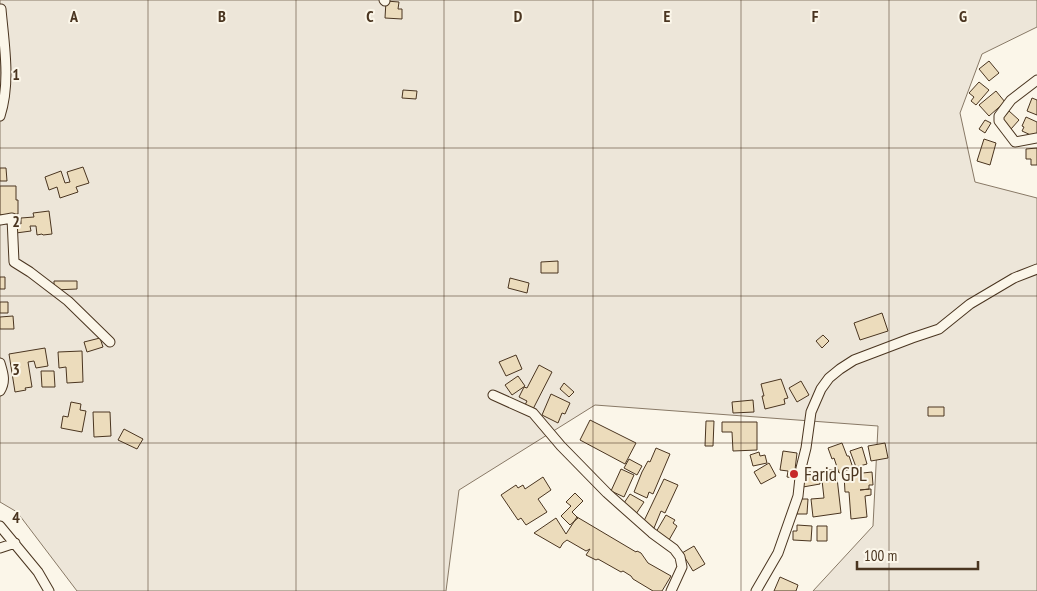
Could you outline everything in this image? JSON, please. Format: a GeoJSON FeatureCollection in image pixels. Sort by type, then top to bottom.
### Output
{"type":"FeatureCollection","features":[{"type":"Feature","properties":{"kind":"street"},"geometry":{"type":"LineString","coordinates":[[0,116],[6,92],[6,60],[1,8]]}},
{"type":"Feature","properties":{"kind":"street"},"geometry":{"type":"LineString","coordinates":[[1037,80],[1011,100],[999,116],[999,121],[1015,142],[1037,138]]}},
{"type":"Feature","properties":{"kind":"street"},"geometry":{"type":"LineString","coordinates":[[0,220],[12,218],[14,262],[68,301],[110,342]]}},
{"type":"Feature","properties":{"kind":"street"},"geometry":{"type":"LineString","coordinates":[[756,591],[778,553],[798,496],[811,412],[821,389],[829,378],[854,360],[939,329],[970,304],[1014,278],[1037,269]]}},
{"type":"Feature","properties":{"kind":"street"},"geometry":{"type":"LineString","coordinates":[[0,363],[4,381],[0,391]]}},
{"type":"Feature","properties":{"kind":"street"},"geometry":{"type":"LineString","coordinates":[[492,395],[533,413],[561,446],[607,494],[652,534],[674,549],[680,557],[682,567],[671,591]]}},
{"type":"Feature","properties":{"kind":"street"},"geometry":{"type":"LineString","coordinates":[[0,526],[38,572],[49,591]]}},
{"type":"Feature","properties":{"kind":"street"},"geometry":{"type":"LineString","coordinates":[[0,548],[15,543]]}},
{"type":"Feature","properties":{"kind":"shaded area"},"geometry":{"type":"Polygon","coordinates":[[[0,0],[1037,0],[1037,27],[982,54],[960,113],[975,182],[1037,198],[1037,591],[813,591],[873,526],[878,426],[595,405],[459,490],[446,591],[77,591],[17,512],[0,502],[0,0]]]}},
{"type":"Feature","properties":{"kind":"building"},"geometry":{"type":"Polygon","coordinates":[[[386,1],[399,2],[398,9],[402,9],[402,19],[385,18],[386,1]]]}},
{"type":"Feature","properties":{"kind":"building"},"geometry":{"type":"Polygon","coordinates":[[[989,61],[999,73],[989,81],[979,69],[989,61]]]}},
{"type":"Feature","properties":{"kind":"building"},"geometry":{"type":"Polygon","coordinates":[[[979,82],[989,90],[976,105],[971,101],[974,97],[969,93],[979,82]]]}},
{"type":"Feature","properties":{"kind":"building"},"geometry":{"type":"Polygon","coordinates":[[[403,90],[417,91],[416,99],[402,98],[403,90]]]}},
{"type":"Feature","properties":{"kind":"building"},"geometry":{"type":"Polygon","coordinates":[[[996,91],[1005,102],[989,116],[979,105],[996,91]]]}},
{"type":"Feature","properties":{"kind":"building"},"geometry":{"type":"Polygon","coordinates":[[[1032,98],[1037,100],[1037,115],[1027,111],[1032,98]]]}},
{"type":"Feature","properties":{"kind":"building"},"geometry":{"type":"Polygon","coordinates":[[[1009,111],[1019,120],[1011,129],[1001,120],[1009,111]]]}},
{"type":"Feature","properties":{"kind":"building"},"geometry":{"type":"Polygon","coordinates":[[[1026,117],[1037,122],[1035,137],[1022,131],[1026,117]]]}},
{"type":"Feature","properties":{"kind":"building"},"geometry":{"type":"Polygon","coordinates":[[[985,120],[991,123],[985,133],[979,129],[985,120]]]}},
{"type":"Feature","properties":{"kind":"building"},"geometry":{"type":"Polygon","coordinates":[[[984,139],[996,143],[990,165],[977,161],[984,139]]]}},
{"type":"Feature","properties":{"kind":"building"},"geometry":{"type":"Polygon","coordinates":[[[1037,148],[1037,165],[1031,165],[1031,159],[1026,159],[1026,149],[1037,148]]]}},
{"type":"Feature","properties":{"kind":"building"},"geometry":{"type":"Polygon","coordinates":[[[83,167],[89,183],[76,187],[78,192],[60,198],[57,187],[49,190],[45,177],[61,171],[65,183],[70,182],[67,172],[83,167]]]}},
{"type":"Feature","properties":{"kind":"building"},"geometry":{"type":"Polygon","coordinates":[[[0,168],[6,168],[7,181],[0,181],[0,168]]]}},
{"type":"Feature","properties":{"kind":"building"},"geometry":{"type":"Polygon","coordinates":[[[0,186],[16,186],[18,214],[0,215],[0,186]]]}},
{"type":"Feature","properties":{"kind":"building"},"geometry":{"type":"Polygon","coordinates":[[[49,211],[52,234],[37,235],[36,226],[30,226],[31,231],[16,233],[15,224],[21,224],[21,218],[34,217],[33,213],[49,211]]]}},
{"type":"Feature","properties":{"kind":"building"},"geometry":{"type":"Polygon","coordinates":[[[558,261],[558,273],[541,273],[541,262],[558,261]]]}},
{"type":"Feature","properties":{"kind":"building"},"geometry":{"type":"Polygon","coordinates":[[[0,277],[5,277],[5,289],[0,289],[0,277]]]}},
{"type":"Feature","properties":{"kind":"building"},"geometry":{"type":"Polygon","coordinates":[[[510,278],[529,283],[527,293],[508,288],[510,278]]]}},
{"type":"Feature","properties":{"kind":"building"},"geometry":{"type":"Polygon","coordinates":[[[54,281],[77,281],[77,289],[54,290],[54,281]]]}},
{"type":"Feature","properties":{"kind":"building"},"geometry":{"type":"Polygon","coordinates":[[[0,302],[8,302],[8,313],[0,313],[0,302]]]}},
{"type":"Feature","properties":{"kind":"building"},"geometry":{"type":"Polygon","coordinates":[[[882,313],[888,331],[860,340],[854,323],[882,313]]]}},
{"type":"Feature","properties":{"kind":"building"},"geometry":{"type":"Polygon","coordinates":[[[13,316],[14,329],[0,329],[0,317],[13,316]]]}},
{"type":"Feature","properties":{"kind":"building"},"geometry":{"type":"Polygon","coordinates":[[[823,335],[829,341],[822,348],[816,341],[823,335]]]}},
{"type":"Feature","properties":{"kind":"building"},"geometry":{"type":"Polygon","coordinates":[[[100,338],[103,347],[87,352],[84,342],[100,338]]]}},
{"type":"Feature","properties":{"kind":"building"},"geometry":{"type":"Polygon","coordinates":[[[45,348],[48,366],[36,368],[34,361],[28,362],[32,387],[15,392],[9,354],[45,348]]]}},
{"type":"Feature","properties":{"kind":"building"},"geometry":{"type":"Polygon","coordinates":[[[82,351],[83,382],[67,383],[66,367],[59,368],[58,352],[82,351]]]}},
{"type":"Feature","properties":{"kind":"building"},"geometry":{"type":"Polygon","coordinates":[[[516,355],[522,369],[506,376],[499,362],[516,355]]]}},
{"type":"Feature","properties":{"kind":"building"},"geometry":{"type":"Polygon","coordinates":[[[539,365],[552,372],[533,409],[525,405],[527,401],[519,397],[524,387],[527,388],[539,365]]]}},
{"type":"Feature","properties":{"kind":"building"},"geometry":{"type":"Polygon","coordinates":[[[41,371],[54,371],[55,387],[42,387],[41,371]]]}},
{"type":"Feature","properties":{"kind":"building"},"geometry":{"type":"Polygon","coordinates":[[[518,376],[525,386],[512,395],[505,385],[518,376]]]}},
{"type":"Feature","properties":{"kind":"building"},"geometry":{"type":"Polygon","coordinates":[[[781,379],[788,398],[784,399],[785,404],[765,409],[761,384],[781,379]]]}},
{"type":"Feature","properties":{"kind":"building"},"geometry":{"type":"Polygon","coordinates":[[[801,381],[809,395],[797,402],[789,388],[801,381]]]}},
{"type":"Feature","properties":{"kind":"building"},"geometry":{"type":"Polygon","coordinates":[[[564,383],[574,392],[569,397],[560,389],[564,383]]]}},
{"type":"Feature","properties":{"kind":"building"},"geometry":{"type":"Polygon","coordinates":[[[551,394],[570,403],[565,414],[562,413],[558,423],[542,415],[551,394]]]}},
{"type":"Feature","properties":{"kind":"building"},"geometry":{"type":"Polygon","coordinates":[[[753,400],[754,412],[733,413],[732,402],[753,400]]]}},
{"type":"Feature","properties":{"kind":"building"},"geometry":{"type":"Polygon","coordinates":[[[71,402],[81,404],[80,410],[86,411],[82,432],[61,428],[63,416],[68,417],[71,402]]]}},
{"type":"Feature","properties":{"kind":"building"},"geometry":{"type":"Polygon","coordinates":[[[928,407],[944,407],[944,416],[928,416],[928,407]]]}},
{"type":"Feature","properties":{"kind":"building"},"geometry":{"type":"Polygon","coordinates":[[[93,412],[110,412],[111,436],[94,437],[93,412]]]}},
{"type":"Feature","properties":{"kind":"building"},"geometry":{"type":"Polygon","coordinates":[[[590,420],[636,443],[625,464],[580,440],[590,420]]]}},
{"type":"Feature","properties":{"kind":"building"},"geometry":{"type":"Polygon","coordinates":[[[706,421],[714,421],[713,446],[705,446],[706,421]]]}},
{"type":"Feature","properties":{"kind":"building"},"geometry":{"type":"Polygon","coordinates":[[[722,422],[757,422],[757,450],[733,451],[732,432],[722,432],[722,422]]]}},
{"type":"Feature","properties":{"kind":"building"},"geometry":{"type":"Polygon","coordinates":[[[124,429],[143,439],[137,449],[118,440],[124,429]]]}},
{"type":"Feature","properties":{"kind":"building"},"geometry":{"type":"Polygon","coordinates":[[[842,443],[853,468],[839,473],[828,448],[842,443]]]}},
{"type":"Feature","properties":{"kind":"building"},"geometry":{"type":"Polygon","coordinates":[[[885,443],[888,458],[871,461],[868,446],[885,443]]]}},
{"type":"Feature","properties":{"kind":"building"},"geometry":{"type":"Polygon","coordinates":[[[862,447],[867,464],[856,467],[850,451],[862,447]]]}},
{"type":"Feature","properties":{"kind":"building"},"geometry":{"type":"Polygon","coordinates":[[[656,448],[670,454],[653,494],[649,492],[647,498],[634,492],[642,472],[648,461],[650,462],[656,448]]]}},
{"type":"Feature","properties":{"kind":"building"},"geometry":{"type":"Polygon","coordinates":[[[783,451],[797,453],[794,478],[787,477],[788,471],[780,470],[783,451]]]}},
{"type":"Feature","properties":{"kind":"building"},"geometry":{"type":"Polygon","coordinates":[[[759,452],[760,456],[765,455],[767,463],[753,466],[750,455],[759,452]]]}},
{"type":"Feature","properties":{"kind":"building"},"geometry":{"type":"Polygon","coordinates":[[[629,459],[642,466],[637,475],[624,468],[629,459]]]}},
{"type":"Feature","properties":{"kind":"building"},"geometry":{"type":"Polygon","coordinates":[[[769,463],[776,476],[761,484],[754,472],[769,463]]]}},
{"type":"Feature","properties":{"kind":"building"},"geometry":{"type":"Polygon","coordinates":[[[621,469],[634,475],[624,497],[611,491],[621,469]]]}},
{"type":"Feature","properties":{"kind":"building"},"geometry":{"type":"Polygon","coordinates":[[[836,469],[841,513],[813,517],[811,499],[824,498],[821,471],[836,469]]]}},
{"type":"Feature","properties":{"kind":"building"},"geometry":{"type":"Polygon","coordinates":[[[818,471],[820,484],[803,487],[801,473],[818,471]]]}},
{"type":"Feature","properties":{"kind":"building"},"geometry":{"type":"Polygon","coordinates":[[[872,472],[873,485],[869,485],[869,489],[860,490],[871,489],[871,495],[865,496],[867,517],[851,519],[849,492],[845,492],[844,475],[872,472]]]}},
{"type":"Feature","properties":{"kind":"building"},"geometry":{"type":"Polygon","coordinates":[[[543,477],[551,490],[538,499],[547,512],[526,525],[521,518],[518,520],[501,495],[516,485],[518,488],[523,485],[525,489],[543,477]]]}},
{"type":"Feature","properties":{"kind":"building"},"geometry":{"type":"Polygon","coordinates":[[[664,479],[678,485],[665,513],[661,511],[654,528],[643,523],[664,479]]]}},
{"type":"Feature","properties":{"kind":"building"},"geometry":{"type":"Polygon","coordinates":[[[575,493],[583,501],[572,512],[578,518],[570,525],[561,516],[571,506],[566,502],[575,493]]]}},
{"type":"Feature","properties":{"kind":"building"},"geometry":{"type":"Polygon","coordinates":[[[630,494],[644,502],[636,514],[622,506],[630,494]]]}},
{"type":"Feature","properties":{"kind":"building"},"geometry":{"type":"Polygon","coordinates":[[[797,499],[808,499],[807,514],[797,514],[797,499]]]}},
{"type":"Feature","properties":{"kind":"building"},"geometry":{"type":"Polygon","coordinates":[[[666,515],[675,520],[673,523],[677,526],[669,540],[656,532],[666,515]]]}},
{"type":"Feature","properties":{"kind":"building"},"geometry":{"type":"Polygon","coordinates":[[[577,517],[636,552],[641,553],[648,563],[671,576],[662,591],[653,591],[623,571],[621,572],[598,559],[596,560],[586,555],[590,549],[586,551],[567,540],[560,548],[534,533],[556,518],[566,534],[577,517]]]}},
{"type":"Feature","properties":{"kind":"building"},"geometry":{"type":"Polygon","coordinates":[[[797,525],[812,526],[811,541],[793,540],[793,531],[797,531],[797,525]]]}},
{"type":"Feature","properties":{"kind":"building"},"geometry":{"type":"Polygon","coordinates":[[[817,526],[827,526],[827,541],[817,541],[817,526]]]}},
{"type":"Feature","properties":{"kind":"building"},"geometry":{"type":"Polygon","coordinates":[[[694,546],[705,564],[693,571],[682,553],[694,546]]]}},
{"type":"Feature","properties":{"kind":"building"},"geometry":{"type":"Polygon","coordinates":[[[780,577],[798,585],[796,591],[774,591],[780,577]]]}},
{"type":"Feature","properties":{"kind":"place","name":"Farid GPL"},"geometry":{"type":"Point","coordinates":[794,474]}}]}
